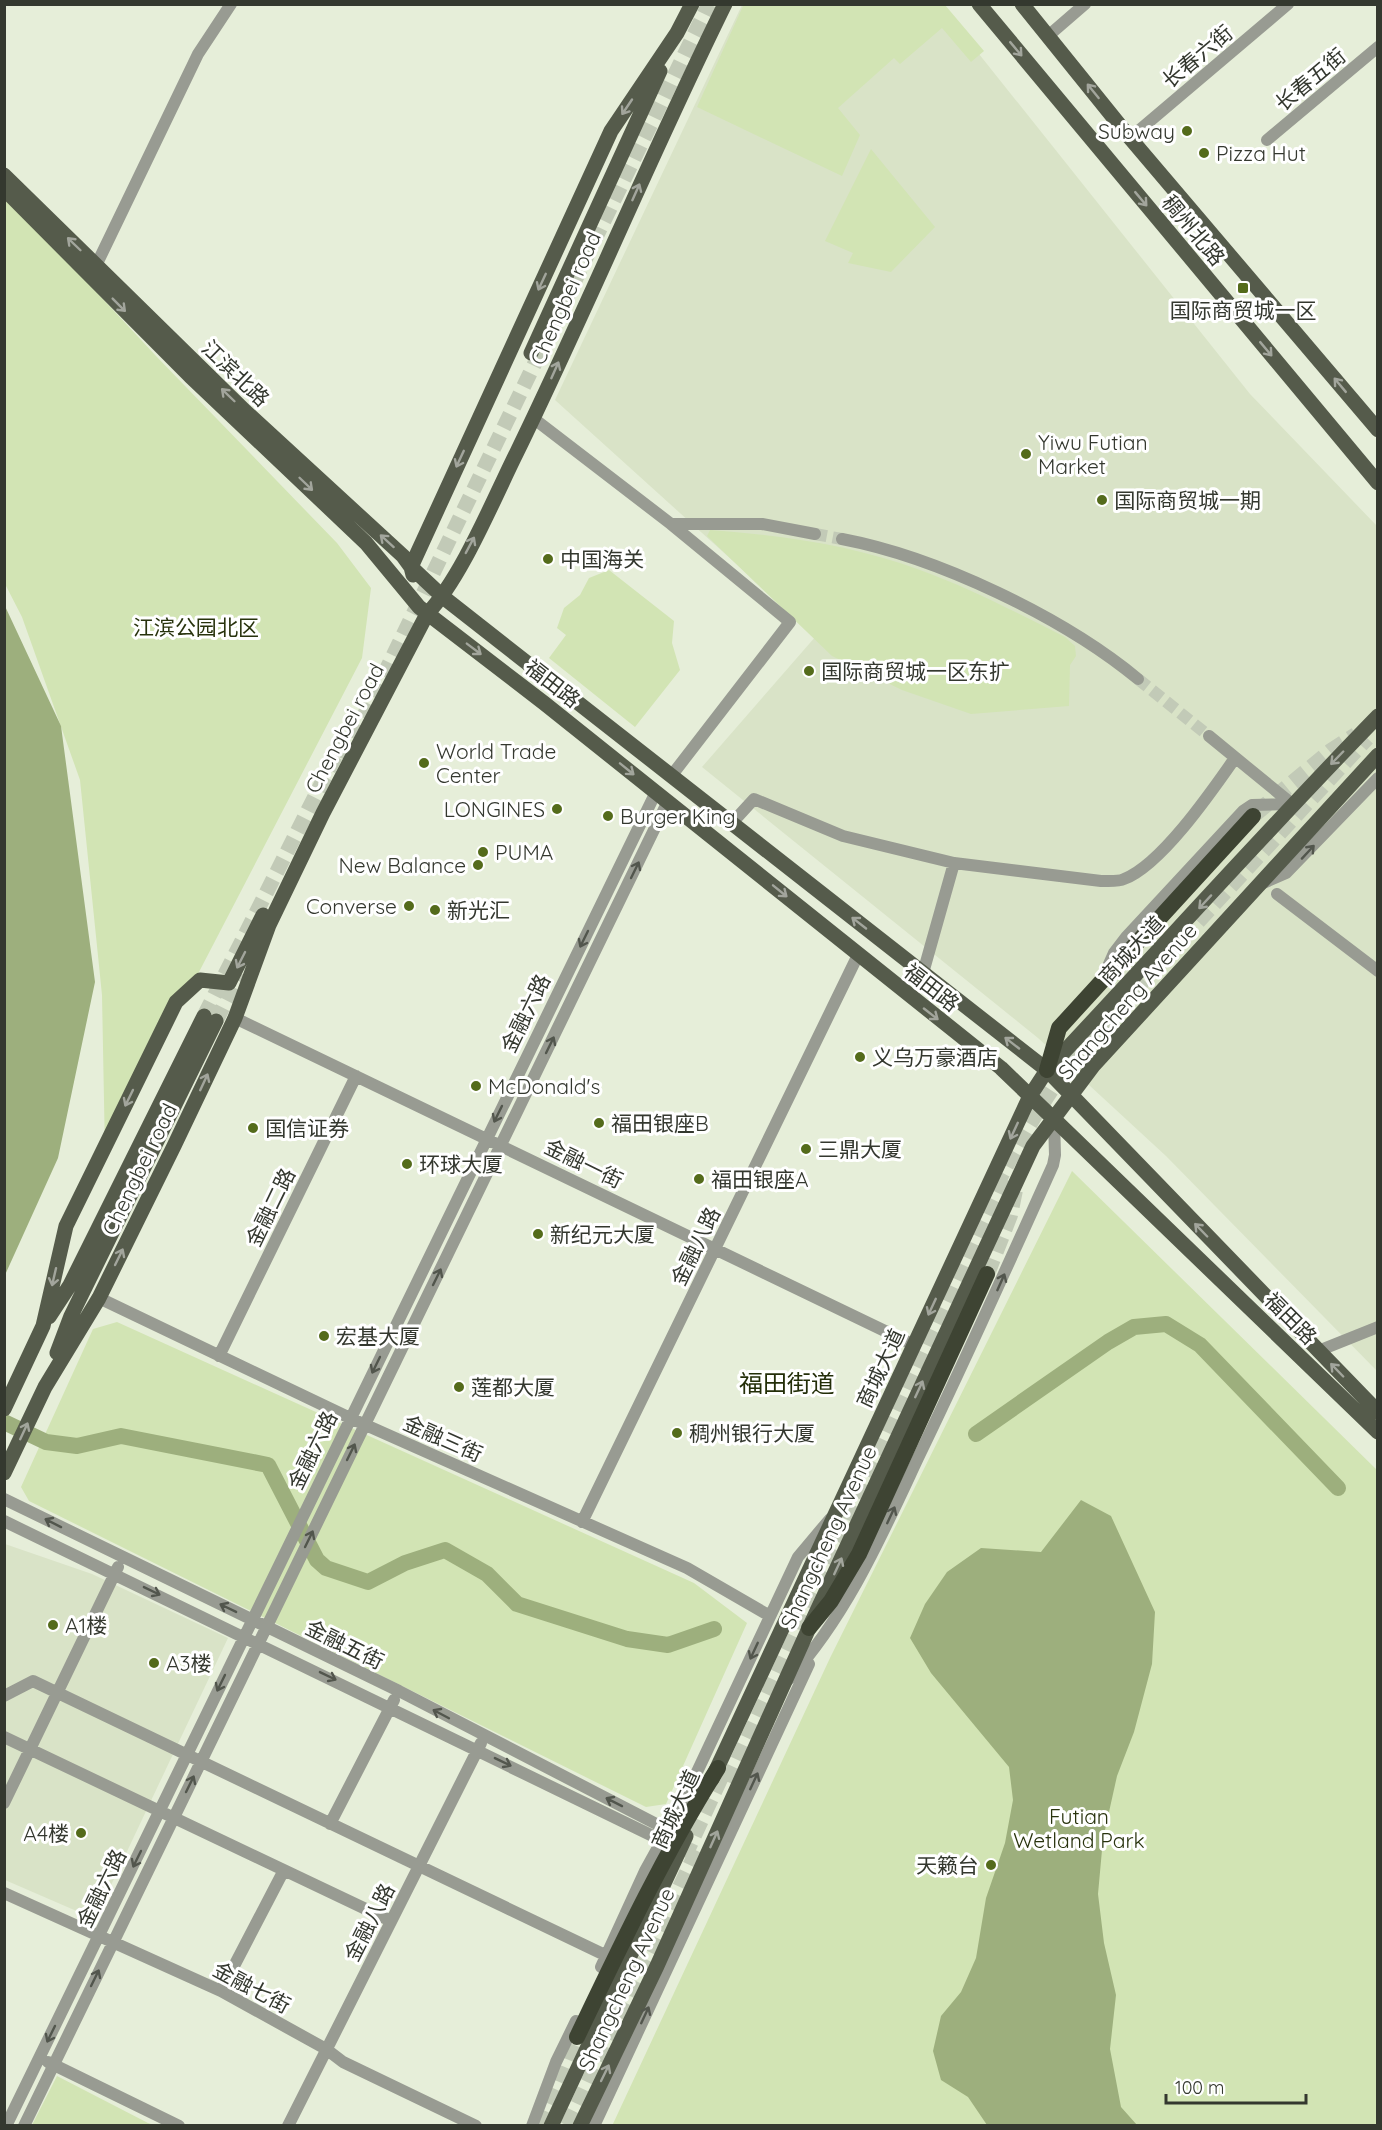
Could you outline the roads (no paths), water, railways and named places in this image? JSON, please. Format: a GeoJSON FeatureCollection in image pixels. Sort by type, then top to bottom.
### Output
{"type":"FeatureCollection","features":[{"type":"Feature","properties":{"kind":"highway"},"geometry":{"type":"LineString","coordinates":[[1047,1070],[1059,1028],[1220,849],[1253,816]]}},
{"type":"Feature","properties":{"kind":"highway"},"geometry":{"type":"LineString","coordinates":[[809,1628],[831,1601],[859,1554],[987,1274]]}},
{"type":"Feature","properties":{"kind":"highway"},"geometry":{"type":"LineString","coordinates":[[577,2037],[668,1851],[718,1768]]}},
{"type":"Feature","properties":{"kind":"main road","name":"Chengbei road"},"geometry":{"type":"LineString","coordinates":[[411,567],[611,130],[677,33],[693,4]]}},
{"type":"Feature","properties":{"kind":"main road","name":"Chengbei road"},"geometry":{"type":"LineString","coordinates":[[4,1409],[43,1326],[66,1226],[176,1002],[200,980],[229,983],[423,611],[443,597],[533,418],[666,122],[725,4]]}},
{"type":"Feature","properties":{"kind":"main road","name":"稠州北路"},"geometry":{"type":"LineString","coordinates":[[979,4],[1377,483]]}},
{"type":"Feature","properties":{"kind":"main road","name":"稠州北路"},"geometry":{"type":"LineString","coordinates":[[1022,4],[1130,138],[1377,430]]}},
{"type":"Feature","properties":{"kind":"main road"},"geometry":{"type":"LineString","coordinates":[[531,353],[677,33]]}},
{"type":"Feature","properties":{"kind":"main road","name":"江滨北路"},"geometry":{"type":"LineString","coordinates":[[4,175],[93,271],[366,543],[423,611]]}},
{"type":"Feature","properties":{"kind":"main road","name":"江滨北路"},"geometry":{"type":"LineString","coordinates":[[4,189],[403,556],[411,567],[443,597]]}},
{"type":"Feature","properties":{"kind":"main road"},"geometry":{"type":"LineString","coordinates":[[411,567],[423,611]]}},
{"type":"Feature","properties":{"kind":"main road","name":"福田路"},"geometry":{"type":"LineString","coordinates":[[443,597],[1047,1070],[1377,1412]]}},
{"type":"Feature","properties":{"kind":"main road","name":"Chengbei road"},"geometry":{"type":"LineString","coordinates":[[7,1468],[42,1393],[99,1298],[236,1018],[269,925],[423,611]]}},
{"type":"Feature","properties":{"kind":"main road","name":"福田路"},"geometry":{"type":"LineString","coordinates":[[423,611],[544,702],[1001,1068],[1377,1432]]}},
{"type":"Feature","properties":{"kind":"main road","name":"商城大道"},"geometry":{"type":"LineString","coordinates":[[551,2126],[1030,1096],[1047,1070],[1209,898],[1292,804],[1377,716]]}},
{"type":"Feature","properties":{"kind":"main road","name":"Shangcheng Avenue"},"geometry":{"type":"LineString","coordinates":[[580,2126],[657,1966],[809,1628],[1033,1146],[1093,1066],[1377,755]]}},
{"type":"Feature","properties":{"kind":"main road"},"geometry":{"type":"LineString","coordinates":[[42,1393],[71,1316],[210,1018],[70,1285],[43,1326]]}},
{"type":"Feature","properties":{"kind":"street"},"geometry":{"type":"LineString","coordinates":[[93,271],[198,54],[231,4]]}},
{"type":"Feature","properties":{"kind":"street"},"geometry":{"type":"LineString","coordinates":[[1048,36],[1085,4]]}},
{"type":"Feature","properties":{"kind":"street","name":"长春六街"},"geometry":{"type":"LineString","coordinates":[[1130,138],[1288,4]]}},
{"type":"Feature","properties":{"kind":"street","name":"长春五街"},"geometry":{"type":"LineString","coordinates":[[1267,140],[1377,47]]}},
{"type":"Feature","properties":{"kind":"street"},"geometry":{"type":"LineString","coordinates":[[533,418],[671,524],[790,622],[672,776]]}},
{"type":"Feature","properties":{"kind":"street"},"geometry":{"type":"LineString","coordinates":[[671,524],[762,524],[814,534]]}},
{"type":"Feature","properties":{"kind":"street"},"geometry":{"type":"LineString","coordinates":[[842,539],[882,546],[1021,602],[1138,679]]}},
{"type":"Feature","properties":{"kind":"street"},"geometry":{"type":"LineString","coordinates":[[1209,736],[1292,804]]}},
{"type":"Feature","properties":{"kind":"street"},"geometry":{"type":"LineString","coordinates":[[732,823],[754,799],[843,836],[954,863],[1101,881],[1123,880],[1160,853],[1207,797],[1235,758]]}},
{"type":"Feature","properties":{"kind":"street"},"geometry":{"type":"LineString","coordinates":[[1260,884],[1286,873],[1377,778]]}},
{"type":"Feature","properties":{"kind":"street","name":"金融六路"},"geometry":{"type":"LineString","coordinates":[[6,2126],[486,1137],[662,796]]}},
{"type":"Feature","properties":{"kind":"street","name":"金融六路"},"geometry":{"type":"LineString","coordinates":[[24,2126],[501,1145],[662,796]]}},
{"type":"Feature","properties":{"kind":"street"},"geometry":{"type":"LineString","coordinates":[[1100,985],[1114,953],[1127,936],[1243,811],[1252,805],[1292,804]]}},
{"type":"Feature","properties":{"kind":"street"},"geometry":{"type":"LineString","coordinates":[[923,973],[954,863]]}},
{"type":"Feature","properties":{"kind":"street"},"geometry":{"type":"LineString","coordinates":[[1277,894],[1377,971]]}},
{"type":"Feature","properties":{"kind":"street","name":"金融八路"},"geometry":{"type":"LineString","coordinates":[[582,1522],[858,955]]}},
{"type":"Feature","properties":{"kind":"street","name":"金融一街"},"geometry":{"type":"LineString","coordinates":[[236,1018],[914,1345]]}},
{"type":"Feature","properties":{"kind":"street","name":"金融二路"},"geometry":{"type":"LineString","coordinates":[[219,1356],[356,1076]]}},
{"type":"Feature","properties":{"kind":"street"},"geometry":{"type":"LineString","coordinates":[[594,2126],[815,1650],[867,1567],[979,1330],[1053,1165],[1056,1155],[1054,1120]]}},
{"type":"Feature","properties":{"kind":"street","name":"金融三街"},"geometry":{"type":"LineString","coordinates":[[99,1298],[350,1418],[687,1568],[770,1616]]}},
{"type":"Feature","properties":{"kind":"street"},"geometry":{"type":"LineString","coordinates":[[1318,1351],[1377,1327]]}},
{"type":"Feature","properties":{"kind":"street","name":"金融五街"},"geometry":{"type":"LineString","coordinates":[[4,1498],[399,1691],[664,1834]]}},
{"type":"Feature","properties":{"kind":"street"},"geometry":{"type":"LineString","coordinates":[[532,2126],[556,2062],[664,1834],[681,1806],[798,1557],[837,1512]]}},
{"type":"Feature","properties":{"kind":"street","name":"金融五街"},"geometry":{"type":"LineString","coordinates":[[4,1521],[478,1749],[664,1834]]}},
{"type":"Feature","properties":{"kind":"street"},"geometry":{"type":"LineString","coordinates":[[4,1803],[122,1557]]}},
{"type":"Feature","properties":{"kind":"street"},"geometry":{"type":"LineString","coordinates":[[782,1688],[815,1650]]}},
{"type":"Feature","properties":{"kind":"street"},"geometry":{"type":"LineString","coordinates":[[4,1695],[33,1681],[607,1956]]}},
{"type":"Feature","properties":{"kind":"street"},"geometry":{"type":"LineString","coordinates":[[330,1824],[399,1691]]}},
{"type":"Feature","properties":{"kind":"street","name":"金融八路"},"geometry":{"type":"LineString","coordinates":[[288,2126],[483,1736]]}},
{"type":"Feature","properties":{"kind":"street"},"geometry":{"type":"LineString","coordinates":[[4,1737],[392,1921]]}},
{"type":"Feature","properties":{"kind":"street"},"geometry":{"type":"LineString","coordinates":[[221,1991],[284,1870]]}},
{"type":"Feature","properties":{"kind":"street","name":"金融七街"},"geometry":{"type":"LineString","coordinates":[[4,1893],[221,1991],[326,2049],[343,2062],[476,2126]]}},
{"type":"Feature","properties":{"kind":"street"},"geometry":{"type":"LineString","coordinates":[[39,2058],[179,2126]]}},
{"type":"Feature","properties":{"kind":"waterway"},"geometry":{"type":"LineString","coordinates":[[976,1434],[1108,1342],[1134,1327],[1166,1324],[1200,1345],[1338,1488]]}},
{"type":"Feature","properties":{"kind":"waterway"},"geometry":{"type":"LineString","coordinates":[[4,1422],[46,1442],[77,1446],[121,1436],[268,1465],[317,1560],[326,1568],[368,1582],[405,1563],[445,1550],[487,1574],[517,1604],[627,1639],[668,1645],[714,1629]]}},
{"type":"Feature","properties":{"kind":"tunnel"},"geometry":{"type":"LineString","coordinates":[[343,759],[709,4]]}},
{"type":"Feature","properties":{"kind":"tunnel"},"geometry":{"type":"LineString","coordinates":[[815,534],[842,539]]}},
{"type":"Feature","properties":{"kind":"tunnel"},"geometry":{"type":"LineString","coordinates":[[1138,679],[1209,736]]}},
{"type":"Feature","properties":{"kind":"tunnel"},"geometry":{"type":"LineString","coordinates":[[1256,813],[1331,751],[1356,735]]}},
{"type":"Feature","properties":{"kind":"tunnel"},"geometry":{"type":"LineString","coordinates":[[995,1187],[1038,1109],[1063,1072],[1091,1037],[1367,738]]}},
{"type":"Feature","properties":{"kind":"tunnel"},"geometry":{"type":"LineString","coordinates":[[204,1016],[342,743]]}},
{"type":"Feature","properties":{"kind":"tunnel"},"geometry":{"type":"LineString","coordinates":[[216,1021],[240,973]]}},
{"type":"Feature","properties":{"kind":"tunnel"},"geometry":{"type":"LineString","coordinates":[[728,1782],[1007,1180]]}},
{"type":"Feature","properties":{"kind":"tunnel"},"geometry":{"type":"LineString","coordinates":[[987,1274],[1010,1215],[1015,1190]]}},
{"type":"Feature","properties":{"kind":"tunnel"},"geometry":{"type":"LineString","coordinates":[[684,1857],[726,1766]]}},
{"type":"Feature","properties":{"kind":"tunnel"},"geometry":{"type":"LineString","coordinates":[[568,2126],[699,1847]]}},
{"type":"Feature","properties":{"kind":"tunnel"},"geometry":{"type":"LineString","coordinates":[[540,2126],[577,2037]]}},
{"type":"Feature","properties":{"kind":"place","name":"Subway"},"geometry":{"type":"Point","coordinates":[1187,131]}},
{"type":"Feature","properties":{"kind":"place","name":"Pizza Hut"},"geometry":{"type":"Point","coordinates":[1204,153]}},
{"type":"Feature","properties":{"kind":"place","name":"国际商贸城一区"},"geometry":{"type":"Point","coordinates":[1243,288]}},
{"type":"Feature","properties":{"kind":"place","name":"Yiwu Futian Market"},"geometry":{"type":"Point","coordinates":[1026,454]}},
{"type":"Feature","properties":{"kind":"place","name":"国际商贸城一期"},"geometry":{"type":"Point","coordinates":[1102,500]}},
{"type":"Feature","properties":{"kind":"place","name":"中国海关"},"geometry":{"type":"Point","coordinates":[548,559]}},
{"type":"Feature","properties":{"kind":"place","name":"国际商贸城一区东扩"},"geometry":{"type":"Point","coordinates":[809,671]}},
{"type":"Feature","properties":{"kind":"place","name":"World Trade Center"},"geometry":{"type":"Point","coordinates":[424,763]}},
{"type":"Feature","properties":{"kind":"place","name":"LONGINES"},"geometry":{"type":"Point","coordinates":[557,809]}},
{"type":"Feature","properties":{"kind":"place","name":"Burger King"},"geometry":{"type":"Point","coordinates":[608,816]}},
{"type":"Feature","properties":{"kind":"place","name":"PUMA"},"geometry":{"type":"Point","coordinates":[483,852]}},
{"type":"Feature","properties":{"kind":"place","name":"New Balance"},"geometry":{"type":"Point","coordinates":[478,865]}},
{"type":"Feature","properties":{"kind":"place","name":"Converse"},"geometry":{"type":"Point","coordinates":[409,906]}},
{"type":"Feature","properties":{"kind":"place","name":"新光汇"},"geometry":{"type":"Point","coordinates":[435,910]}},
{"type":"Feature","properties":{"kind":"place","name":"义乌万豪酒店"},"geometry":{"type":"Point","coordinates":[860,1057]}},
{"type":"Feature","properties":{"kind":"place","name":"McDonald's"},"geometry":{"type":"Point","coordinates":[476,1086]}},
{"type":"Feature","properties":{"kind":"place","name":"福田银座B"},"geometry":{"type":"Point","coordinates":[599,1123]}},
{"type":"Feature","properties":{"kind":"place","name":"国信证券"},"geometry":{"type":"Point","coordinates":[253,1128]}},
{"type":"Feature","properties":{"kind":"place","name":"三鼎大厦"},"geometry":{"type":"Point","coordinates":[806,1149]}},
{"type":"Feature","properties":{"kind":"place","name":"环球大厦"},"geometry":{"type":"Point","coordinates":[407,1164]}},
{"type":"Feature","properties":{"kind":"place","name":"福田银座A"},"geometry":{"type":"Point","coordinates":[699,1179]}},
{"type":"Feature","properties":{"kind":"place","name":"新纪元大厦"},"geometry":{"type":"Point","coordinates":[538,1234]}},
{"type":"Feature","properties":{"kind":"place","name":"宏基大厦"},"geometry":{"type":"Point","coordinates":[324,1336]}},
{"type":"Feature","properties":{"kind":"place","name":"莲都大厦"},"geometry":{"type":"Point","coordinates":[459,1387]}},
{"type":"Feature","properties":{"kind":"place","name":"稠州银行大厦"},"geometry":{"type":"Point","coordinates":[677,1433]}},
{"type":"Feature","properties":{"kind":"place","name":"A1楼"},"geometry":{"type":"Point","coordinates":[53,1625]}},
{"type":"Feature","properties":{"kind":"place","name":"A3楼"},"geometry":{"type":"Point","coordinates":[154,1663]}},
{"type":"Feature","properties":{"kind":"place","name":"A4楼"},"geometry":{"type":"Point","coordinates":[81,1833]}},
{"type":"Feature","properties":{"kind":"place","name":"天籁台"},"geometry":{"type":"Point","coordinates":[991,1865]}},
{"type":"Feature","properties":{"kind":"district","name":"福田街道"},"geometry":{"type":"Point","coordinates":[787,1383]}},
{"type":"Feature","properties":{"kind":"park label","name":"江滨公园北区"},"geometry":{"type":"Point","coordinates":[196,627]}},
{"type":"Feature","properties":{"kind":"park label","name":"Futian Wetland Park"},"geometry":{"type":"Point","coordinates":[1079,1828]}}]}
